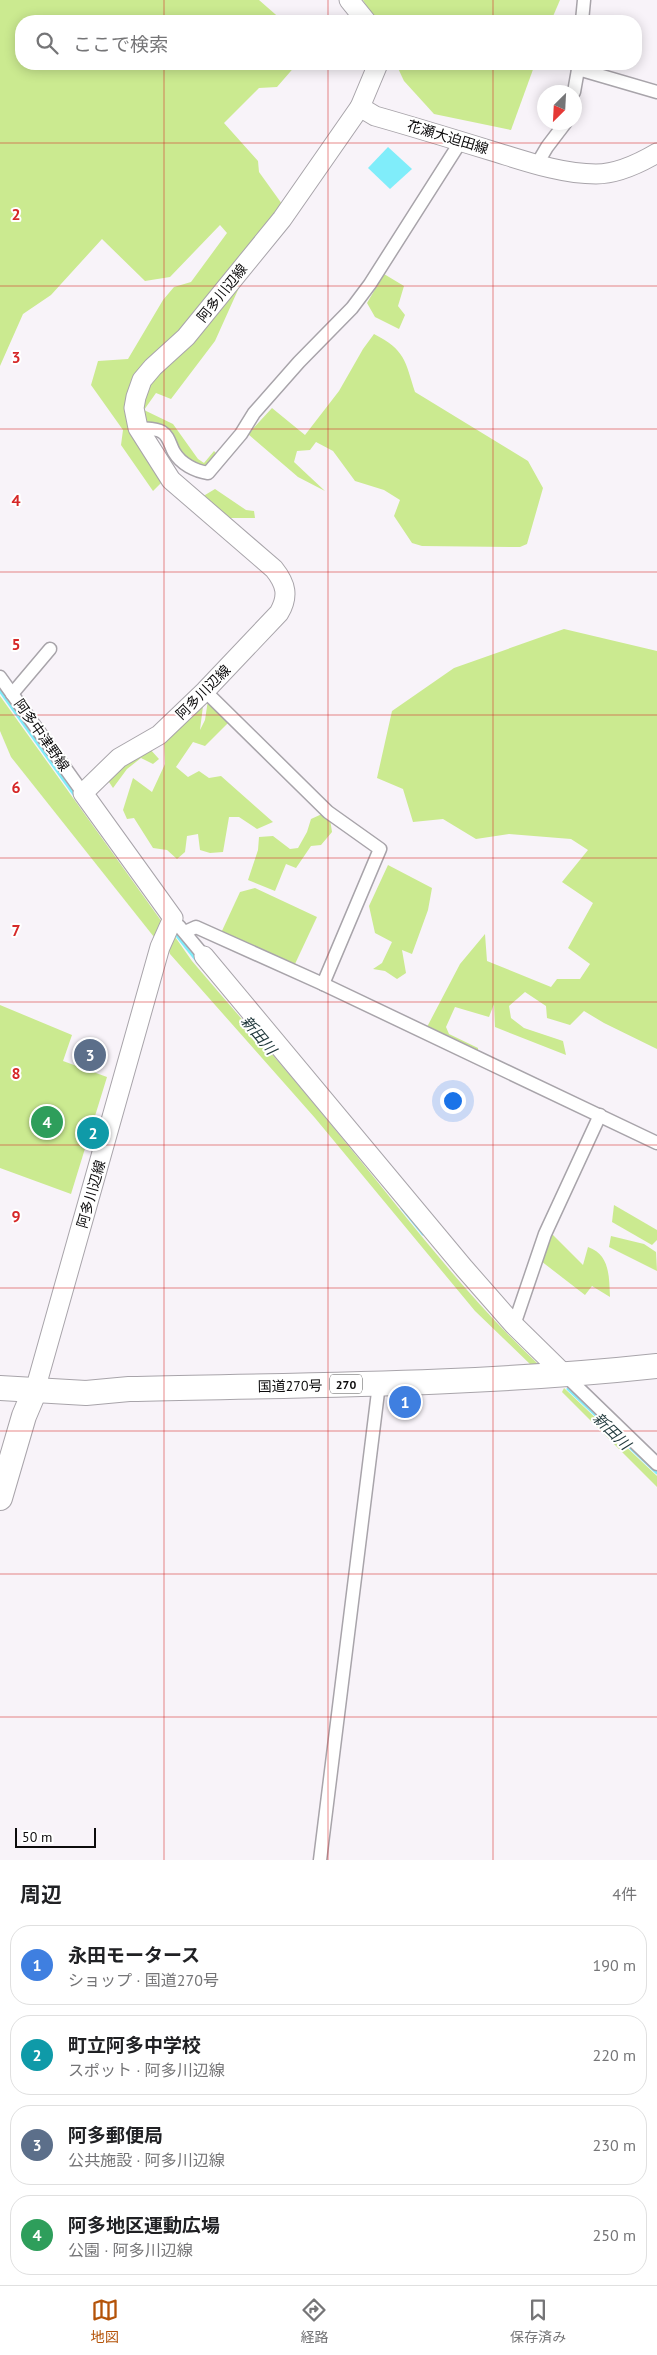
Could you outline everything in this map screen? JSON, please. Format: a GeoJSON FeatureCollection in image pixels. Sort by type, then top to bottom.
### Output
{"type":"FeatureCollection","features":[{"type":"Feature","properties":{"kind":"highway","name":"国道270号"},"geometry":{"type":"LineString","coordinates":[[35,1390],[86,1393],[130,1389],[379,1384],[566,1376],[657,1366]]}},
{"type":"Feature","properties":{"kind":"highway","name":"270"},"geometry":{"type":"LineString","coordinates":[[0,1388],[35,1390]]}},
{"type":"Feature","properties":{"kind":"highway"},"geometry":{"type":"LineString","coordinates":[[0,1498],[24,1416],[35,1390]]}},
{"type":"Feature","properties":{"kind":"main road"},"geometry":{"type":"LineString","coordinates":[[349,0],[361,15]]}},
{"type":"Feature","properties":{"kind":"main road","name":"阿多川辺線"},"geometry":{"type":"LineString","coordinates":[[83,793],[119,758],[159,735],[205,691],[279,613],[286,599],[286,590],[274,569],[171,480],[138,428],[134,408],[142,380],[153,366],[186,337],[282,219],[360,107],[375,70]]}},
{"type":"Feature","properties":{"kind":"main road","name":"花瀬大迫田線"},"geometry":{"type":"LineString","coordinates":[[360,107],[375,116],[537,164],[597,174],[636,163],[657,153]]}},
{"type":"Feature","properties":{"kind":"main road"},"geometry":{"type":"LineString","coordinates":[[83,793],[174,925]]}},
{"type":"Feature","properties":{"kind":"main road","name":"阿多川辺線"},"geometry":{"type":"LineString","coordinates":[[35,1390],[174,925]]}},
{"type":"Feature","properties":{"kind":"main road"},"geometry":{"type":"LineString","coordinates":[[204,956],[294,1061],[433,1232],[514,1325],[566,1376]]}},
{"type":"Feature","properties":{"kind":"street"},"geometry":{"type":"LineString","coordinates":[[583,15],[584,0]]}},
{"type":"Feature","properties":{"kind":"street"},"geometry":{"type":"LineString","coordinates":[[575,85],[578,70]]}},
{"type":"Feature","properties":{"kind":"street"},"geometry":{"type":"LineString","coordinates":[[587,70],[657,92]]}},
{"type":"Feature","properties":{"kind":"street"},"geometry":{"type":"LineString","coordinates":[[537,164],[560,130]]}},
{"type":"Feature","properties":{"kind":"street"},"geometry":{"type":"LineString","coordinates":[[138,428],[160,430],[167,435],[175,454],[185,464],[197,471],[208,473],[242,434],[254,413],[299,362],[352,308],[370,284],[461,141]]}},
{"type":"Feature","properties":{"kind":"street"},"geometry":{"type":"LineString","coordinates":[[12,694],[50,649]]}},
{"type":"Feature","properties":{"kind":"street","name":"阿多中津野線"},"geometry":{"type":"LineString","coordinates":[[0,677],[83,793]]}},
{"type":"Feature","properties":{"kind":"street"},"geometry":{"type":"LineString","coordinates":[[205,691],[328,812],[380,849],[323,984]]}},
{"type":"Feature","properties":{"kind":"street"},"geometry":{"type":"LineString","coordinates":[[174,925],[196,926],[323,984],[657,1143]]}},
{"type":"Feature","properties":{"kind":"street"},"geometry":{"type":"LineString","coordinates":[[174,925],[204,956]]}},
{"type":"Feature","properties":{"kind":"street"},"geometry":{"type":"LineString","coordinates":[[514,1325],[545,1234],[600,1115]]}},
{"type":"Feature","properties":{"kind":"street"},"geometry":{"type":"LineString","coordinates":[[566,1376],[657,1464]]}},
{"type":"Feature","properties":{"kind":"street"},"geometry":{"type":"LineString","coordinates":[[320,1860],[379,1384]]}},
{"type":"Feature","properties":{"kind":"green space"},"geometry":{"type":"Polygon","coordinates":[[[0,0],[259,0],[276,15],[15,15],[15,70],[292,70],[277,87],[259,88],[224,123],[258,161],[259,172],[282,204],[242,281],[215,341],[171,399],[156,393],[144,410],[173,424],[198,459],[204,463],[214,451],[218,455],[205,469],[199,467],[142,422],[163,481],[153,491],[121,445],[123,430],[91,385],[98,361],[128,359],[163,300],[174,287],[191,282],[227,233],[220,225],[170,277],[145,281],[102,239],[51,295],[23,314],[0,366],[0,0]]]}},
{"type":"Feature","properties":{"kind":"green space"},"geometry":{"type":"Polygon","coordinates":[[[363,0],[560,0],[554,15],[372,15],[363,0]]]}},
{"type":"Feature","properties":{"kind":"green space"},"geometry":{"type":"Polygon","coordinates":[[[399,70],[533,70],[511,130],[434,114],[404,81],[399,70]]]}},
{"type":"Feature","properties":{"kind":"green space"},"geometry":{"type":"Polygon","coordinates":[[[384,274],[404,286],[398,306],[405,315],[399,329],[375,317],[367,303],[384,274]]]}},
{"type":"Feature","properties":{"kind":"green space"},"geometry":{"type":"Polygon","coordinates":[[[374,334],[398,351],[406,364],[415,392],[528,461],[543,488],[527,544],[520,547],[422,546],[412,543],[394,516],[400,500],[384,490],[355,481],[333,451],[316,442],[310,450],[297,451],[294,462],[325,491],[298,477],[248,434],[272,408],[305,435],[339,391],[363,349],[374,334]]]}},
{"type":"Feature","properties":{"kind":"green space"},"geometry":{"type":"Polygon","coordinates":[[[215,489],[246,510],[254,511],[255,518],[224,518],[200,498],[215,489]]]}},
{"type":"Feature","properties":{"kind":"green space"},"geometry":{"type":"Polygon","coordinates":[[[564,629],[657,651],[657,1049],[584,1011],[570,1025],[547,1018],[546,1006],[525,992],[509,1006],[511,1018],[524,1028],[563,1041],[566,1055],[495,1027],[494,1004],[489,1017],[455,1007],[446,1027],[449,1034],[478,1048],[478,1053],[427,1027],[460,964],[485,934],[487,961],[551,987],[557,979],[580,979],[590,964],[568,948],[593,903],[562,882],[588,850],[571,839],[509,834],[476,839],[443,819],[413,822],[403,789],[377,778],[392,711],[454,668],[564,629]]]}},
{"type":"Feature","properties":{"kind":"green space"},"geometry":{"type":"Polygon","coordinates":[[[0,696],[162,922],[154,937],[11,757],[0,731],[0,696]]]}},
{"type":"Feature","properties":{"kind":"green space"},"geometry":{"type":"Polygon","coordinates":[[[208,700],[229,722],[205,746],[193,742],[176,767],[188,777],[199,771],[209,778],[221,776],[273,822],[257,829],[239,817],[229,817],[223,852],[210,853],[200,850],[198,834],[187,836],[185,852],[177,859],[167,850],[153,848],[134,818],[127,819],[123,810],[133,778],[152,792],[165,764],[164,739],[203,706],[200,730],[205,720],[208,700]]]}},
{"type":"Feature","properties":{"kind":"green space"},"geometry":{"type":"Polygon","coordinates":[[[149,748],[159,759],[153,764],[141,758],[127,769],[113,788],[105,776],[149,748]]]}},
{"type":"Feature","properties":{"kind":"green space"},"geometry":{"type":"Polygon","coordinates":[[[322,814],[330,819],[332,832],[321,845],[311,846],[296,868],[286,864],[275,891],[248,880],[258,850],[259,837],[273,836],[290,849],[298,848],[307,832],[311,819],[322,814]]]}},
{"type":"Feature","properties":{"kind":"green space"},"geometry":{"type":"Polygon","coordinates":[[[388,865],[432,888],[428,910],[412,954],[402,950],[406,973],[397,979],[385,971],[373,969],[382,963],[392,942],[375,933],[369,906],[388,865]]]}},
{"type":"Feature","properties":{"kind":"green space"},"geometry":{"type":"Polygon","coordinates":[[[255,888],[317,917],[294,966],[221,933],[240,892],[255,888]]]}},
{"type":"Feature","properties":{"kind":"green space"},"geometry":{"type":"Polygon","coordinates":[[[173,934],[192,961],[305,1093],[436,1254],[485,1310],[538,1364],[532,1366],[475,1311],[315,1118],[170,954],[167,944],[173,934]]]}},
{"type":"Feature","properties":{"kind":"green space"},"geometry":{"type":"Polygon","coordinates":[[[0,1005],[72,1035],[63,1061],[107,1077],[71,1194],[0,1168],[0,1005]]]}},
{"type":"Feature","properties":{"kind":"green space"},"geometry":{"type":"Polygon","coordinates":[[[614,1205],[657,1230],[657,1240],[652,1245],[612,1222],[614,1205]]]}},
{"type":"Feature","properties":{"kind":"green space"},"geometry":{"type":"Polygon","coordinates":[[[551,1233],[583,1265],[588,1247],[601,1255],[607,1267],[610,1297],[592,1286],[585,1295],[541,1261],[551,1233]]]}},
{"type":"Feature","properties":{"kind":"green space"},"geometry":{"type":"Polygon","coordinates":[[[611,1236],[644,1244],[656,1252],[657,1271],[609,1247],[611,1236]]]}},
{"type":"Feature","properties":{"kind":"green space"},"geometry":{"type":"Polygon","coordinates":[[[564,1388],[657,1476],[657,1487],[562,1392],[564,1388]]]}},
{"type":"Feature","properties":{"kind":"water"},"geometry":{"type":"Polygon","coordinates":[[[388,147],[412,169],[390,189],[368,168],[388,147]]]}},
{"type":"Feature","properties":{"kind":"waterway","name":"新田川"},"geometry":{"type":"LineString","coordinates":[[0,691],[75,796]]}},
{"type":"Feature","properties":{"kind":"waterway","name":"新田川"},"geometry":{"type":"LineString","coordinates":[[174,932],[197,961]]}},
{"type":"Feature","properties":{"kind":"waterway","name":"新田川"},"geometry":{"type":"LineString","coordinates":[[402,1208],[423,1234]]}},
{"type":"Feature","properties":{"kind":"waterway","name":"新田川"},"geometry":{"type":"LineString","coordinates":[[568,1389],[657,1473]]}},
{"type":"Feature","properties":{"kind":"place","name":"阿多郵便局"},"geometry":{"type":"Point","coordinates":[90,1055]}},
{"type":"Feature","properties":{"kind":"place","name":"阿多地区運動広場"},"geometry":{"type":"Point","coordinates":[47,1122]}},
{"type":"Feature","properties":{"kind":"place","name":"町立阿多中学校"},"geometry":{"type":"Point","coordinates":[93,1133]}},
{"type":"Feature","properties":{"kind":"place","name":"永田モータース"},"geometry":{"type":"Point","coordinates":[405,1402]}}]}
